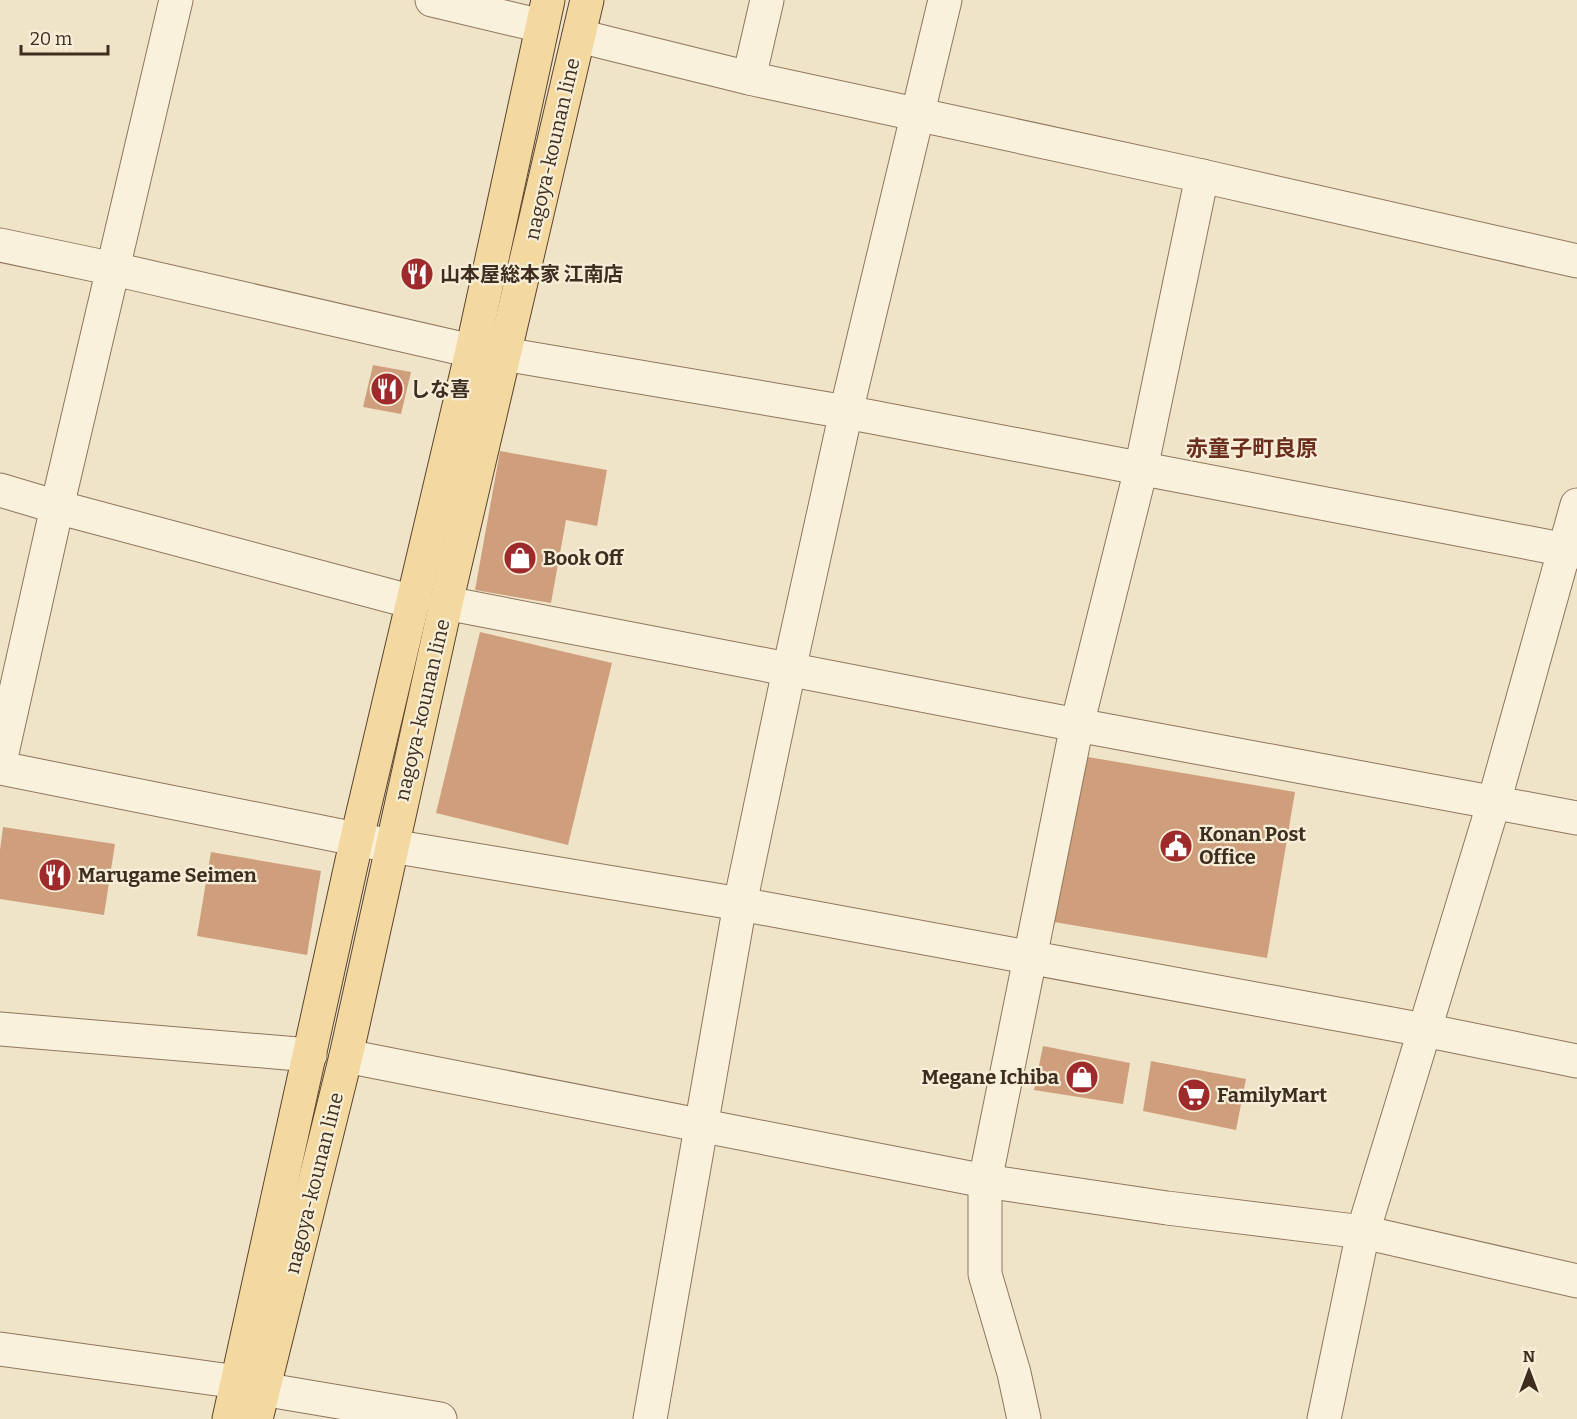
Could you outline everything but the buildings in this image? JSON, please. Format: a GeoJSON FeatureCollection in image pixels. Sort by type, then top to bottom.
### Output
{"type":"FeatureCollection","features":[{"type":"Feature","properties":{"kind":"main road","name":"nagoya-kounan line"},"geometry":{"type":"LineString","coordinates":[[229,1419],[252,1396],[346,1056],[446,603],[587,0]]}},
{"type":"Feature","properties":{"kind":"main road","name":"nagoya-kounan line"},"geometry":{"type":"LineString","coordinates":[[252,1396],[310,1054],[357,838],[471,351],[545,13]]}},
{"type":"Feature","properties":{"kind":"street"},"geometry":{"type":"LineString","coordinates":[[0,762],[57,507],[176,0]]}},
{"type":"Feature","properties":{"kind":"street"},"geometry":{"type":"LineString","coordinates":[[432,0],[545,13]]}},
{"type":"Feature","properties":{"kind":"street"},"geometry":{"type":"LineString","coordinates":[[749,78],[767,0]]}},
{"type":"Feature","properties":{"kind":"street"},"geometry":{"type":"LineString","coordinates":[[650,1419],[740,904],[846,412],[945,0]]}},
{"type":"Feature","properties":{"kind":"street"},"geometry":{"type":"LineString","coordinates":[[579,36],[749,78],[1202,176],[1577,261]]}},
{"type":"Feature","properties":{"kind":"street"},"geometry":{"type":"LineString","coordinates":[[1024,1419],[1014,1373],[985,1274],[985,1181],[1077,726],[1142,468],[1202,176]]}},
{"type":"Feature","properties":{"kind":"street"},"geometry":{"type":"LineString","coordinates":[[0,245],[471,351]]}},
{"type":"Feature","properties":{"kind":"street"},"geometry":{"type":"LineString","coordinates":[[504,354],[846,412],[1571,551]]}},
{"type":"Feature","properties":{"kind":"street"},"geometry":{"type":"LineString","coordinates":[[0,490],[413,602]]}},
{"type":"Feature","properties":{"kind":"street"},"geometry":{"type":"LineString","coordinates":[[1324,1419],[1363,1232],[1571,551],[1577,505]]}},
{"type":"Feature","properties":{"kind":"street"},"geometry":{"type":"LineString","coordinates":[[446,603],[1077,726],[1577,818]]}},
{"type":"Feature","properties":{"kind":"street"},"geometry":{"type":"LineString","coordinates":[[0,768],[391,846],[740,904],[1424,1030],[1577,1061]]}},
{"type":"Feature","properties":{"kind":"street"},"geometry":{"type":"LineString","coordinates":[[0,1029],[310,1054]]}},
{"type":"Feature","properties":{"kind":"street"},"geometry":{"type":"LineString","coordinates":[[346,1056],[985,1181],[1167,1208],[1363,1232],[1577,1281]]}},
{"type":"Feature","properties":{"kind":"street"},"geometry":{"type":"LineString","coordinates":[[0,1349],[252,1396],[440,1419]]}},
{"type":"Feature","properties":{"kind":"place","name":"山本屋総本家 江南店"},"geometry":{"type":"Point","coordinates":[417,274]}},
{"type":"Feature","properties":{"kind":"place","name":"しな喜"},"geometry":{"type":"Point","coordinates":[387,389]}},
{"type":"Feature","properties":{"kind":"place","name":"Book Off"},"geometry":{"type":"Point","coordinates":[520,558]}},
{"type":"Feature","properties":{"kind":"place","name":"Konan Post Office"},"geometry":{"type":"Point","coordinates":[1176,846]}},
{"type":"Feature","properties":{"kind":"place","name":"Marugame Seimen"},"geometry":{"type":"Point","coordinates":[55,875]}},
{"type":"Feature","properties":{"kind":"place","name":"Megane Ichiba"},"geometry":{"type":"Point","coordinates":[1082,1077]}},
{"type":"Feature","properties":{"kind":"place","name":"FamilyMart"},"geometry":{"type":"Point","coordinates":[1194,1095]}},
{"type":"Feature","properties":{"kind":"district","name":"赤童子町良原"},"geometry":{"type":"Point","coordinates":[1252,448]}}]}
